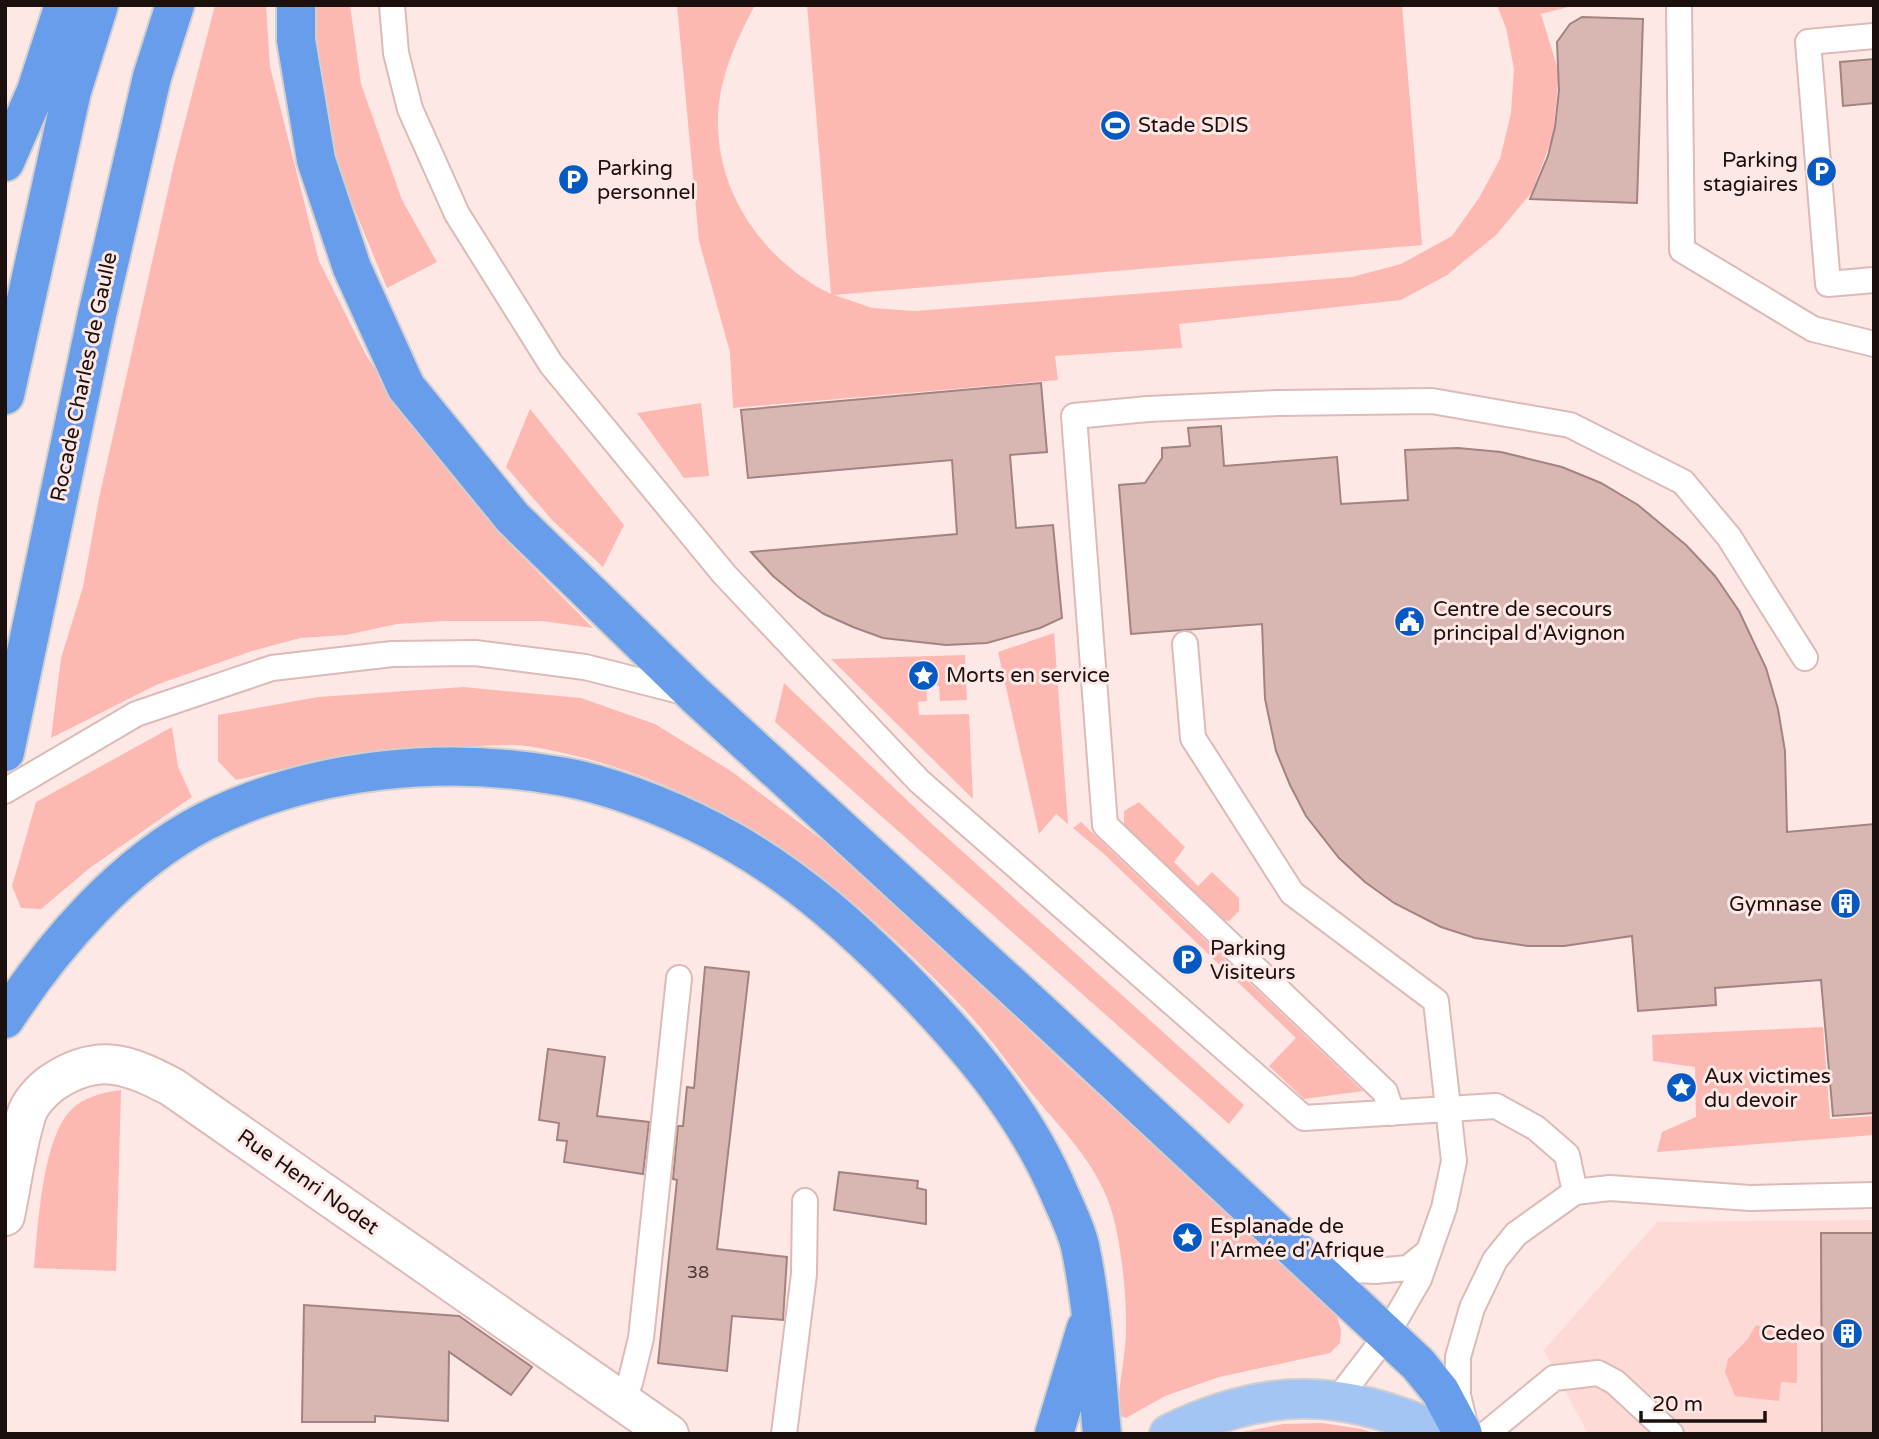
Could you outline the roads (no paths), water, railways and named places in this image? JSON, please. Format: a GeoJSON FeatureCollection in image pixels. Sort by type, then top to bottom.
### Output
{"type":"FeatureCollection","features":[{"type":"Feature","properties":{"kind":"highway"},"geometry":{"type":"LineString","coordinates":[[5,162],[36,91],[64,5]]}},
{"type":"Feature","properties":{"kind":"highway"},"geometry":{"type":"LineString","coordinates":[[5,395],[72,91],[99,5]]}},
{"type":"Feature","properties":{"kind":"highway","name":"Rocade Charles de Gaulle"},"geometry":{"type":"LineString","coordinates":[[5,752],[100,302],[152,77],[175,5]]}},
{"type":"Feature","properties":{"kind":"highway"},"geometry":{"type":"LineString","coordinates":[[296,5],[296,40],[316,160],[352,268],[406,387],[513,518],[695,695],[1029,1001],[1418,1364],[1440,1391],[1465,1434]]}},
{"type":"Feature","properties":{"kind":"highway"},"geometry":{"type":"LineString","coordinates":[[5,1019],[63,939],[103,898],[158,851],[204,822],[282,792],[356,774],[410,768],[464,767],[516,769],[569,778],[645,802],[731,841],[817,898],[890,966],[953,1031],[1019,1117],[1059,1192],[1079,1243],[1097,1358],[1102,1434]]}},
{"type":"Feature","properties":{"kind":"highway"},"geometry":{"type":"LineString","coordinates":[[1054,1434],[1090,1312]]}},
{"type":"Feature","properties":{"kind":"main road"},"geometry":{"type":"LineString","coordinates":[[1169,1434],[1190,1423],[1243,1405],[1290,1397],[1337,1400],[1372,1406],[1442,1434]]}},
{"type":"Feature","properties":{"kind":"street","name":"Rue Henri Nodet"},"geometry":{"type":"LineString","coordinates":[[5,1216],[26,1113],[45,1088],[69,1072],[103,1063],[139,1070],[172,1087],[669,1434]]}},
{"type":"Feature","properties":{"kind":"lane"},"geometry":{"type":"LineString","coordinates":[[392,5],[396,53],[410,109],[457,214],[551,364],[724,574],[919,781],[1304,1118],[1496,1106],[1536,1128],[1567,1155],[1575,1192]]}},
{"type":"Feature","properties":{"kind":"lane"},"geometry":{"type":"LineString","coordinates":[[1679,5],[1682,250],[1813,329],[1874,344]]}},
{"type":"Feature","properties":{"kind":"lane"},"geometry":{"type":"LineString","coordinates":[[1874,36],[1808,42],[1828,284],[1874,280]]}},
{"type":"Feature","properties":{"kind":"lane"},"geometry":{"type":"LineString","coordinates":[[1392,1112],[1385,1092],[1105,825],[1074,416],[1148,409],[1278,403],[1432,401],[1570,425],[1683,482],[1729,537],[1805,658]]}},
{"type":"Feature","properties":{"kind":"lane"},"geometry":{"type":"LineString","coordinates":[[1185,644],[1193,738],[1292,893],[1436,1001],[1454,1161],[1444,1208],[1419,1279],[1386,1336],[1337,1400]]}},
{"type":"Feature","properties":{"kind":"lane"},"geometry":{"type":"LineString","coordinates":[[5,792],[136,714],[272,668],[392,654],[475,653],[586,667],[695,695]]}},
{"type":"Feature","properties":{"kind":"lane"},"geometry":{"type":"LineString","coordinates":[[616,1398],[630,1383],[641,1338],[679,978]]}},
{"type":"Feature","properties":{"kind":"lane"},"geometry":{"type":"LineString","coordinates":[[1465,1434],[1458,1395],[1458,1357],[1472,1308],[1495,1260],[1516,1234],[1575,1192],[1610,1188],[1749,1198],[1874,1195]]}},
{"type":"Feature","properties":{"kind":"lane"},"geometry":{"type":"LineString","coordinates":[[784,1434],[804,1274],[805,1201]]}},
{"type":"Feature","properties":{"kind":"lane"},"geometry":{"type":"LineString","coordinates":[[1293,1249],[1337,1269],[1375,1271],[1408,1268],[1429,1251]]}},
{"type":"Feature","properties":{"kind":"lane"},"geometry":{"type":"LineString","coordinates":[[1486,1434],[1554,1378],[1598,1373],[1615,1382],[1671,1434]]}},
{"type":"Feature","properties":{"kind":"place","name":"Stade SDIS"},"geometry":{"type":"Point","coordinates":[1115,125]}},
{"type":"Feature","properties":{"kind":"place","name":"Parking stagiaires"},"geometry":{"type":"Point","coordinates":[1821,172]}},
{"type":"Feature","properties":{"kind":"place","name":"Parking personnel"},"geometry":{"type":"Point","coordinates":[574,180]}},
{"type":"Feature","properties":{"kind":"place","name":"Centre de secours principal d'Avignon"},"geometry":{"type":"Point","coordinates":[1410,621]}},
{"type":"Feature","properties":{"kind":"place","name":"Morts en service"},"geometry":{"type":"Point","coordinates":[923,675]}},
{"type":"Feature","properties":{"kind":"place","name":"Gymnase"},"geometry":{"type":"Point","coordinates":[1845,904]}},
{"type":"Feature","properties":{"kind":"place","name":"Parking Visiteurs"},"geometry":{"type":"Point","coordinates":[1187,960]}},
{"type":"Feature","properties":{"kind":"place","name":"Aux victimes du devoir"},"geometry":{"type":"Point","coordinates":[1681,1088]}},
{"type":"Feature","properties":{"kind":"place","name":"Esplanade de l'Armée d'Afrique"},"geometry":{"type":"Point","coordinates":[1187,1238]}},
{"type":"Feature","properties":{"kind":"place","name":"Cedeo"},"geometry":{"type":"Point","coordinates":[1848,1333]}}]}
